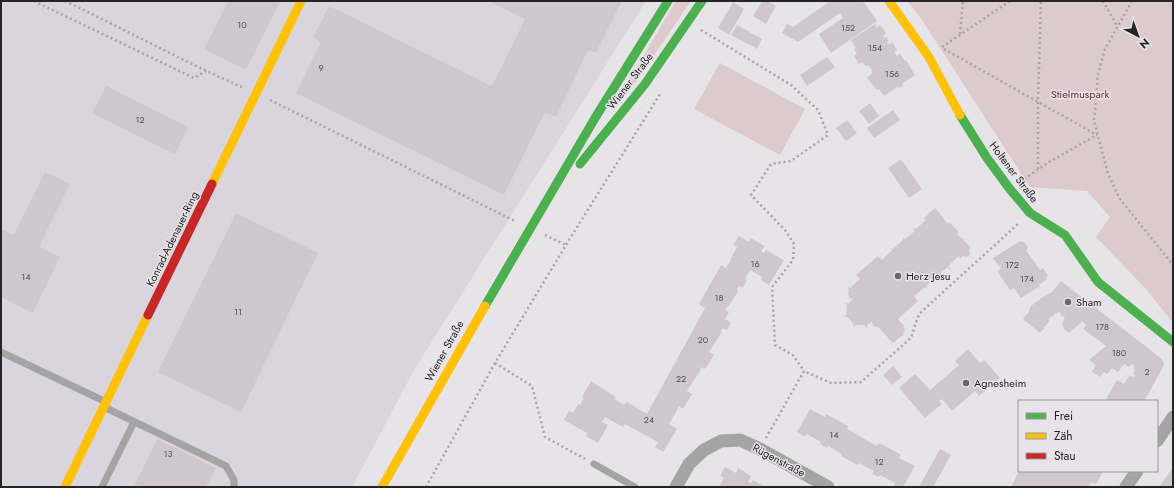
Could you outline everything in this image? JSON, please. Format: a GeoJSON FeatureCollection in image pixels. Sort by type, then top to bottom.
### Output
{"type":"FeatureCollection","features":[{"type":"Feature","properties":{"kind":"street","name":"Konrad-Adenauer-Ring"},"geometry":{"type":"LineString","coordinates":[[65,487],[301,1]]}},
{"type":"Feature","properties":{"kind":"street","name":"Wiener Straße"},"geometry":{"type":"LineString","coordinates":[[382,487],[530,228],[638,48],[668,1]]}},
{"type":"Feature","properties":{"kind":"street","name":"Wiener Straße"},"geometry":{"type":"LineString","coordinates":[[530,228],[645,84],[702,1]]}},
{"type":"Feature","properties":{"kind":"street","name":"Holtener Straße"},"geometry":{"type":"LineString","coordinates":[[889,1],[928,57],[961,118],[1009,188],[1030,213],[1065,235],[1098,282],[1173,342]]}},
{"type":"Feature","properties":{"kind":"street"},"geometry":{"type":"LineString","coordinates":[[1158,440],[1173,417]]}},
{"type":"Feature","properties":{"kind":"street","name":"Rügenstraße"},"geometry":{"type":"LineString","coordinates":[[676,487],[690,464],[704,450],[721,441],[740,440],[760,449],[828,487]]}},
{"type":"Feature","properties":{"kind":"street"},"geometry":{"type":"LineString","coordinates":[[1126,487],[1136,472]]}},
{"type":"Feature","properties":{"kind":"lane"},"geometry":{"type":"LineString","coordinates":[[1,352],[105,404],[134,422],[226,466],[234,480],[234,487]]}},
{"type":"Feature","properties":{"kind":"lane"},"geometry":{"type":"LineString","coordinates":[[102,487],[134,422]]}},
{"type":"Feature","properties":{"kind":"lane"},"geometry":{"type":"LineString","coordinates":[[594,464],[634,487]]}},
{"type":"Feature","properties":{"kind":"path"},"geometry":{"type":"LineString","coordinates":[[34,1],[194,78],[206,71]]}},
{"type":"Feature","properties":{"kind":"path"},"geometry":{"type":"LineString","coordinates":[[65,1],[133,33],[206,71],[256,92],[566,245]]}},
{"type":"Feature","properties":{"kind":"path"},"geometry":{"type":"LineString","coordinates":[[960,34],[963,1]]}},
{"type":"Feature","properties":{"kind":"path"},"geometry":{"type":"LineString","coordinates":[[1010,1],[941,47],[1097,135]]}},
{"type":"Feature","properties":{"kind":"path"},"geometry":{"type":"LineString","coordinates":[[1038,169],[1041,1]]}},
{"type":"Feature","properties":{"kind":"path"},"geometry":{"type":"LineString","coordinates":[[1103,1],[1117,26]]}},
{"type":"Feature","properties":{"kind":"path"},"geometry":{"type":"LineString","coordinates":[[1132,1],[1105,49],[1098,74],[1094,121],[1108,174],[1120,199],[1173,265]]}},
{"type":"Feature","properties":{"kind":"path"},"geometry":{"type":"LineString","coordinates":[[697,36],[705,24]]}},
{"type":"Feature","properties":{"kind":"path"},"geometry":{"type":"LineString","coordinates":[[701,29],[791,85],[818,110],[828,135],[791,161],[771,164],[751,195],[785,230],[794,244],[793,260],[772,287],[775,345],[793,355],[804,371],[831,383],[861,382],[911,338],[919,314],[1030,213]]}},
{"type":"Feature","properties":{"kind":"path"},"geometry":{"type":"LineString","coordinates":[[426,487],[495,363],[566,245],[663,90]]}},
{"type":"Feature","properties":{"kind":"path"},"geometry":{"type":"LineString","coordinates":[[1009,188],[1038,169],[1097,135]]}},
{"type":"Feature","properties":{"kind":"path"},"geometry":{"type":"LineString","coordinates":[[495,363],[532,386],[545,437],[594,464]]}},
{"type":"Feature","properties":{"kind":"path"},"geometry":{"type":"LineString","coordinates":[[760,449],[804,371]]}},
{"type":"Feature","properties":{"kind":"shaded area"},"geometry":{"type":"Polygon","coordinates":[[[1,1],[646,1],[414,370],[352,487],[1,487],[1,1]]]}},
{"type":"Feature","properties":{"kind":"green space"},"geometry":{"type":"Polygon","coordinates":[[[676,1],[691,1],[634,85],[611,111],[676,1]]]}},
{"type":"Feature","properties":{"kind":"green space","name":"Stielmuspark"},"geometry":{"type":"Polygon","coordinates":[[[907,1],[1173,1],[1173,323],[1146,289],[1096,237],[1110,217],[1087,191],[1030,187],[920,17],[907,1]]]}},
{"type":"Feature","properties":{"kind":"green space"},"geometry":{"type":"Polygon","coordinates":[[[720,63],[805,109],[780,155],[694,109],[720,63]]]}},
{"type":"Feature","properties":{"kind":"building"},"geometry":{"type":"Polygon","coordinates":[[[228,1],[280,1],[246,70],[204,49],[228,1]]]}},
{"type":"Feature","properties":{"kind":"building"},"geometry":{"type":"Polygon","coordinates":[[[489,1],[622,1],[596,53],[588,50],[556,117],[545,112],[504,195],[296,93],[321,42],[313,38],[329,6],[492,86],[525,19],[489,1]]]}},
{"type":"Feature","properties":{"kind":"building"},"geometry":{"type":"Polygon","coordinates":[[[762,1],[767,1],[776,6],[766,24],[753,16],[762,1]]]}},
{"type":"Feature","properties":{"kind":"building"},"geometry":{"type":"Polygon","coordinates":[[[830,1],[863,1],[877,21],[831,53],[819,34],[843,18],[840,13],[798,42],[782,33],[787,24],[793,27],[830,1]]]}},
{"type":"Feature","properties":{"kind":"building"},"geometry":{"type":"Polygon","coordinates":[[[733,2],[744,9],[729,35],[718,28],[733,2]]]}},
{"type":"Feature","properties":{"kind":"building"},"geometry":{"type":"Polygon","coordinates":[[[875,24],[877,28],[880,25],[886,33],[883,36],[884,38],[886,37],[889,40],[887,42],[889,45],[892,42],[897,50],[894,52],[897,56],[900,54],[905,61],[906,60],[915,75],[902,84],[903,86],[899,88],[897,87],[884,96],[867,78],[873,72],[868,65],[866,66],[862,62],[859,64],[854,56],[857,54],[854,49],[856,48],[851,40],[875,24]]]}},
{"type":"Feature","properties":{"kind":"building"},"geometry":{"type":"Polygon","coordinates":[[[737,25],[762,39],[757,49],[731,35],[737,25]]]}},
{"type":"Feature","properties":{"kind":"building"},"geometry":{"type":"Polygon","coordinates":[[[827,57],[835,67],[807,86],[800,75],[827,57]]]}},
{"type":"Feature","properties":{"kind":"building"},"geometry":{"type":"Polygon","coordinates":[[[106,86],[188,127],[175,154],[92,113],[106,86]]]}},
{"type":"Feature","properties":{"kind":"building"},"geometry":{"type":"Polygon","coordinates":[[[870,103],[879,116],[869,124],[859,111],[870,103]]]}},
{"type":"Feature","properties":{"kind":"building"},"geometry":{"type":"Polygon","coordinates":[[[893,110],[900,120],[874,138],[867,128],[893,110]]]}},
{"type":"Feature","properties":{"kind":"building"},"geometry":{"type":"Polygon","coordinates":[[[847,120],[857,133],[846,141],[836,128],[847,120]]]}},
{"type":"Feature","properties":{"kind":"building"},"geometry":{"type":"Polygon","coordinates":[[[901,159],[922,189],[909,198],[888,168],[901,159]]]}},
{"type":"Feature","properties":{"kind":"building"},"geometry":{"type":"Polygon","coordinates":[[[45,172],[70,184],[39,247],[60,257],[33,313],[1,297],[1,229],[14,235],[45,172]]]}},
{"type":"Feature","properties":{"kind":"building","name":"Herz Jesu"},"geometry":{"type":"Polygon","coordinates":[[[935,208],[948,224],[950,223],[959,232],[957,234],[971,248],[969,250],[970,254],[967,257],[963,256],[960,258],[959,256],[948,266],[951,269],[950,270],[948,267],[937,276],[939,277],[938,278],[936,277],[926,286],[928,287],[925,287],[914,296],[918,301],[898,319],[904,326],[904,334],[893,343],[878,327],[873,326],[872,321],[866,328],[865,325],[856,325],[853,327],[854,324],[844,316],[846,315],[847,305],[845,304],[848,304],[853,299],[849,298],[849,290],[847,288],[850,288],[860,279],[856,275],[878,256],[882,260],[892,250],[892,248],[893,249],[903,240],[903,238],[905,239],[915,231],[913,229],[916,229],[926,220],[924,218],[935,208]]]}},
{"type":"Feature","properties":{"kind":"building"},"geometry":{"type":"Polygon","coordinates":[[[236,213],[318,253],[241,412],[158,372],[236,213]]]}},
{"type":"Feature","properties":{"kind":"building"},"geometry":{"type":"Polygon","coordinates":[[[739,236],[749,242],[751,238],[765,246],[761,251],[764,253],[766,250],[784,260],[769,285],[761,280],[762,277],[750,270],[745,279],[747,280],[743,288],[739,286],[738,291],[725,310],[729,312],[725,319],[731,323],[727,330],[723,328],[721,331],[722,332],[709,352],[714,354],[710,362],[705,369],[701,367],[687,391],[692,394],[683,409],[679,406],[669,424],[677,429],[663,452],[655,447],[658,442],[625,424],[623,427],[605,417],[602,422],[608,425],[598,443],[586,436],[587,433],[564,420],[569,411],[573,413],[578,404],[580,405],[584,398],[582,397],[591,381],[616,397],[615,399],[624,405],[627,402],[647,414],[705,308],[699,304],[721,265],[726,268],[731,260],[737,247],[733,245],[739,236]]]}},
{"type":"Feature","properties":{"kind":"building"},"geometry":{"type":"Polygon","coordinates":[[[1020,241],[1024,242],[1028,247],[1026,250],[1040,270],[1043,268],[1048,276],[1046,278],[1047,279],[1039,285],[1040,286],[1021,298],[1014,288],[1010,290],[997,271],[1001,269],[993,258],[1020,241]]]}},
{"type":"Feature","properties":{"kind":"building"},"geometry":{"type":"Polygon","coordinates":[[[1061,281],[1162,359],[1164,365],[1145,400],[1106,400],[1117,380],[1124,384],[1129,376],[1134,377],[1135,375],[1133,373],[1135,370],[1133,369],[1135,367],[1132,364],[1129,367],[1124,364],[1118,372],[1112,368],[1107,374],[1104,372],[1100,377],[1092,372],[1096,365],[1089,360],[1106,346],[1083,329],[1086,325],[1083,321],[1069,333],[1064,329],[1062,324],[1065,317],[1061,316],[1060,311],[1048,319],[1050,320],[1040,333],[1023,319],[1029,312],[1031,306],[1052,292],[1061,281]]]}},
{"type":"Feature","properties":{"kind":"building","name":"Agnesheim"},"geometry":{"type":"Polygon","coordinates":[[[968,349],[980,363],[984,360],[1000,378],[979,396],[975,391],[952,411],[942,399],[939,401],[942,404],[925,418],[899,388],[915,374],[930,390],[959,365],[955,361],[968,349]]]}},
{"type":"Feature","properties":{"kind":"building"},"geometry":{"type":"Polygon","coordinates":[[[893,366],[902,377],[892,385],[883,375],[893,366]]]}},
{"type":"Feature","properties":{"kind":"building"},"geometry":{"type":"Polygon","coordinates":[[[810,409],[825,417],[826,414],[848,426],[847,429],[877,446],[879,443],[901,454],[899,458],[915,466],[903,487],[896,487],[894,485],[895,483],[880,475],[879,477],[872,474],[874,471],[841,456],[842,454],[828,446],[827,448],[820,444],[821,442],[807,434],[805,437],[797,432],[810,409]]]}},
{"type":"Feature","properties":{"kind":"building"},"geometry":{"type":"Polygon","coordinates":[[[157,439],[216,468],[206,487],[134,487],[157,439]]]}},
{"type":"Feature","properties":{"kind":"building"},"geometry":{"type":"Polygon","coordinates":[[[940,449],[951,455],[933,487],[919,487],[940,449]]]}},
{"type":"Feature","properties":{"kind":"building"},"geometry":{"type":"Polygon","coordinates":[[[725,467],[736,473],[738,468],[751,476],[748,482],[751,483],[753,480],[766,487],[719,487],[724,478],[720,476],[725,467]]]}},
{"type":"Feature","properties":{"kind":"building"},"geometry":{"type":"Polygon","coordinates":[[[1173,467],[1173,487],[1159,487],[1167,476],[1173,467]]]}},
{"type":"Feature","properties":{"kind":"building"},"geometry":{"type":"Polygon","coordinates":[[[1018,472],[1102,472],[1097,483],[1095,484],[1092,482],[1088,487],[1011,487],[1018,472]]]}},
{"type":"Feature","properties":{"kind":"traffic: fast"},"geometry":{"type":"LineString","coordinates":[[485,306],[595,118],[668,1]]}},
{"type":"Feature","properties":{"kind":"traffic: fast"},"geometry":{"type":"LineString","coordinates":[[580,164],[645,84],[702,1]]}},
{"type":"Feature","properties":{"kind":"traffic: fast"},"geometry":{"type":"LineString","coordinates":[[960,115],[987,158],[1030,213],[1065,235],[1098,282],[1173,342]]}},
{"type":"Feature","properties":{"kind":"traffic: slow"},"geometry":{"type":"LineString","coordinates":[[212,184],[301,1]]}},
{"type":"Feature","properties":{"kind":"traffic: slow"},"geometry":{"type":"LineString","coordinates":[[889,1],[929,57],[960,115]]}},
{"type":"Feature","properties":{"kind":"traffic: slow"},"geometry":{"type":"LineString","coordinates":[[382,487],[485,306]]}},
{"type":"Feature","properties":{"kind":"traffic: slow"},"geometry":{"type":"LineString","coordinates":[[65,487],[148,315]]}},
{"type":"Feature","properties":{"kind":"traffic: jam"},"geometry":{"type":"LineString","coordinates":[[148,315],[212,184]]}},
{"type":"Feature","properties":{"kind":"place","name":"Herz Jesu"},"geometry":{"type":"Point","coordinates":[898,276]}},
{"type":"Feature","properties":{"kind":"place","name":"Sham"},"geometry":{"type":"Point","coordinates":[1068,302]}},
{"type":"Feature","properties":{"kind":"place","name":"Agnesheim"},"geometry":{"type":"Point","coordinates":[966,383]}}]}
